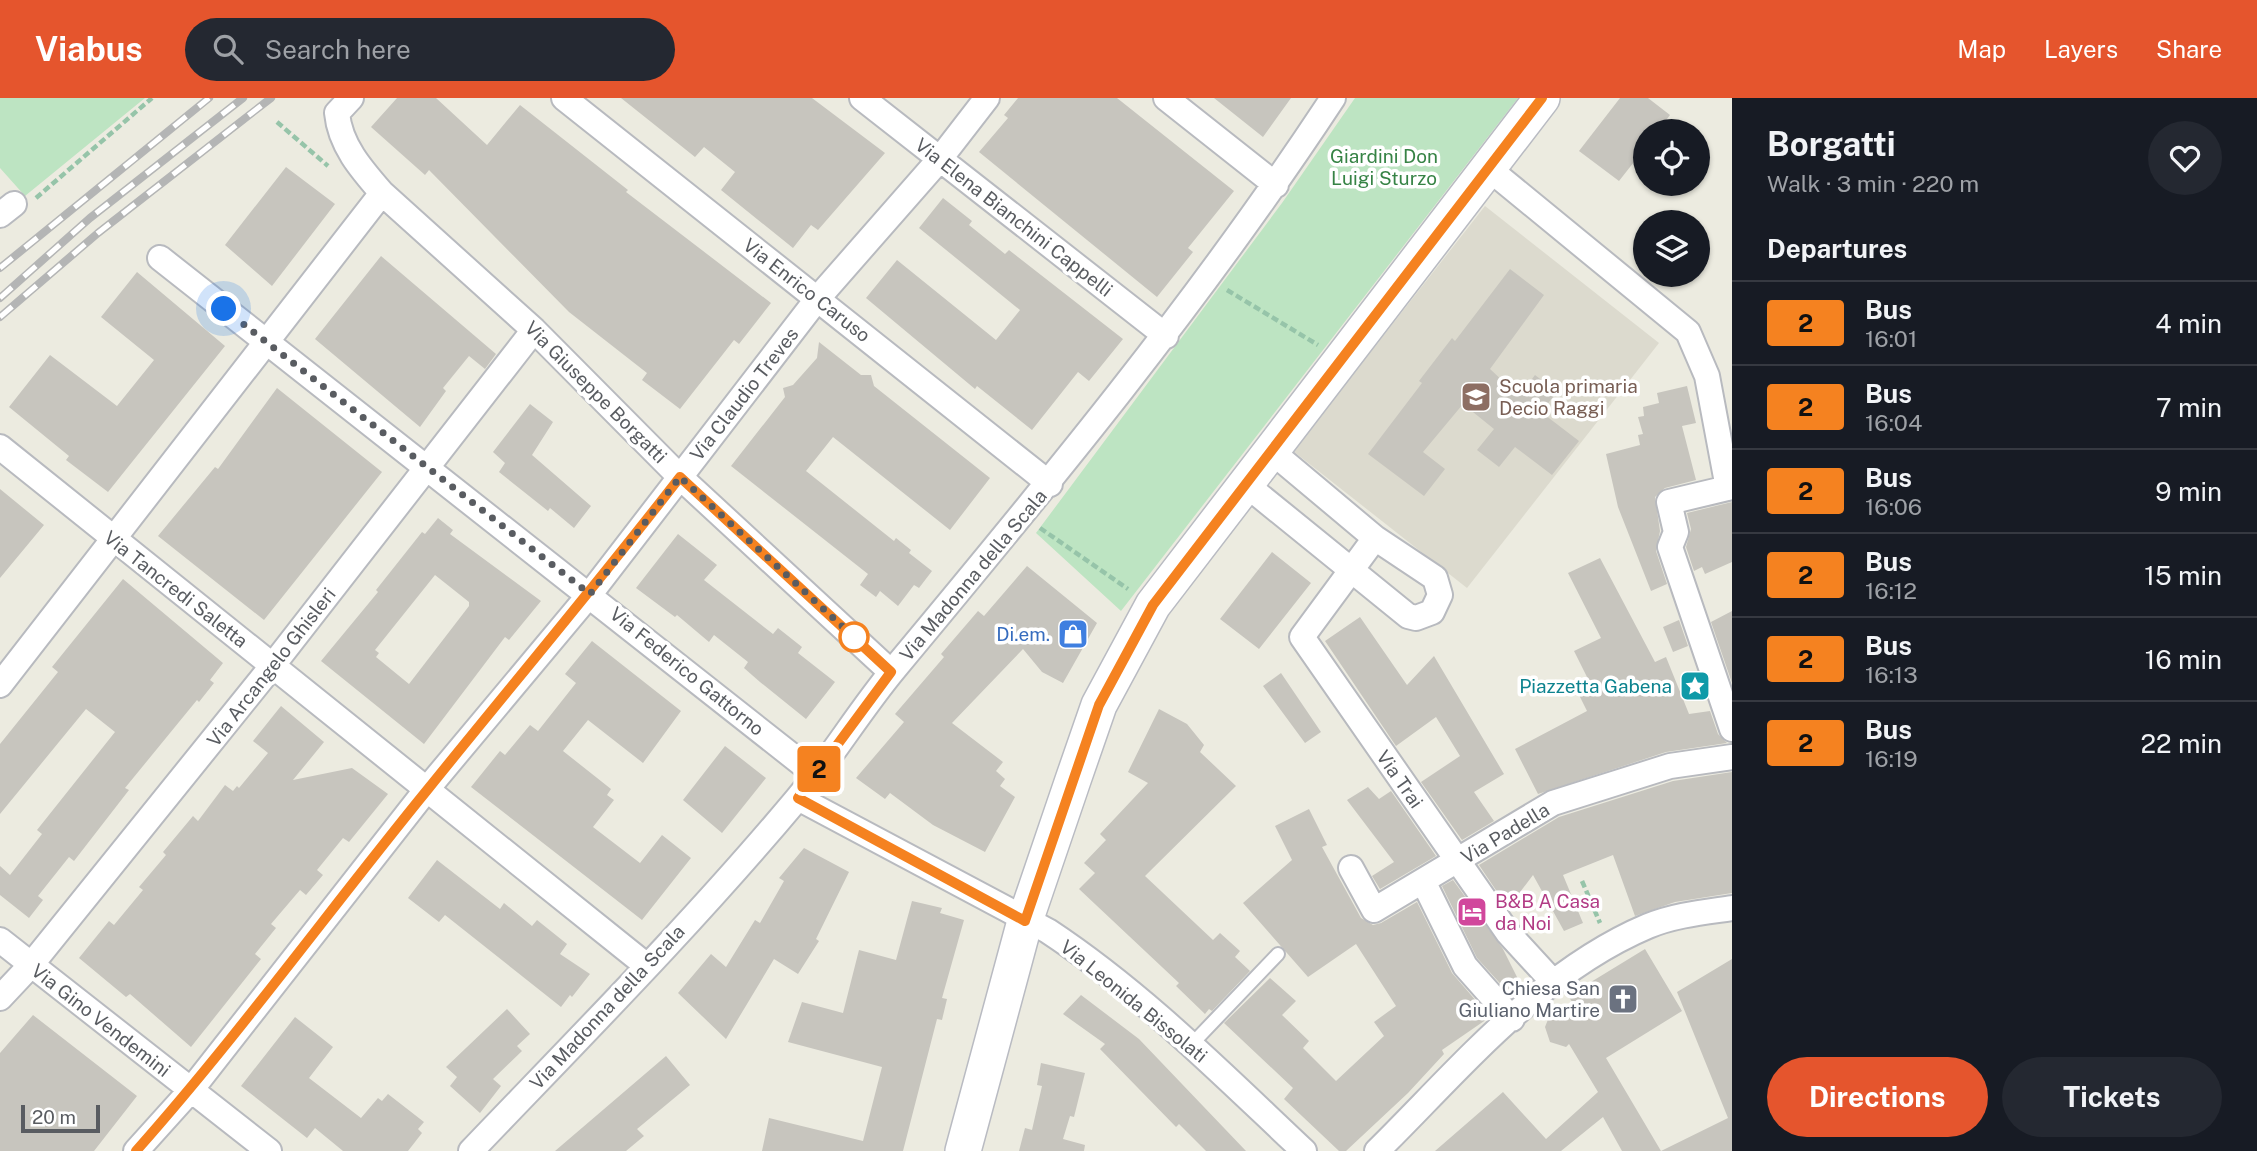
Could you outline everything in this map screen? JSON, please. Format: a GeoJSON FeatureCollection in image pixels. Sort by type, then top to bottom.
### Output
{"type":"FeatureCollection","features":[{"type":"Feature","properties":{"kind":"main road"},"geometry":{"type":"LineString","coordinates":[[963,1151],[1025,921],[1099,705],[1153,605],[1542,98]]}},
{"type":"Feature","properties":{"kind":"street","name":"Via Giuseppe Borgatti"},"geometry":{"type":"LineString","coordinates":[[351,98],[337,113],[339,132],[360,168],[382,193],[534,330],[680,477],[891,672]]}},
{"type":"Feature","properties":{"kind":"street","name":"Via Enrico Caruso"},"geometry":{"type":"LineString","coordinates":[[564,98],[1050,484]]}},
{"type":"Feature","properties":{"kind":"street","name":"Via Elena Bianchini Cappelli"},"geometry":{"type":"LineString","coordinates":[[862,98],[1167,336]]}},
{"type":"Feature","properties":{"kind":"street","name":"Via Claudio Treves"},"geometry":{"type":"LineString","coordinates":[[136,1151],[191,1090],[427,789],[590,594],[818,298],[939,160],[987,98]]}},
{"type":"Feature","properties":{"kind":"street"},"geometry":{"type":"LineString","coordinates":[[1166,98],[1276,185]]}},
{"type":"Feature","properties":{"kind":"street","name":"Via Madonna della Scala"},"geometry":{"type":"LineString","coordinates":[[471,1151],[648,967],[798,798],[891,672],[1050,484],[1167,336],[1276,185],[1333,98]]}},
{"type":"Feature","properties":{"kind":"street"},"geometry":{"type":"LineString","coordinates":[[1488,169],[1679,325],[1695,342],[1707,376],[1730,488],[1669,502],[1676,532],[1670,547],[1732,729]]}},
{"type":"Feature","properties":{"kind":"street"},"geometry":{"type":"LineString","coordinates":[[0,685],[382,193]]}},
{"type":"Feature","properties":{"kind":"street","name":"Via Federico Gattorno"},"geometry":{"type":"LineString","coordinates":[[160,258],[590,594],[815,774]]}},
{"type":"Feature","properties":{"kind":"street","name":"Via Arcangelo Ghisleri"},"geometry":{"type":"LineString","coordinates":[[0,998],[31,965],[274,665],[534,330]]}},
{"type":"Feature","properties":{"kind":"street","name":"Via Tancredi Saletta"},"geometry":{"type":"LineString","coordinates":[[0,447],[648,967]]}},
{"type":"Feature","properties":{"kind":"street"},"geometry":{"type":"LineString","coordinates":[[1244,483],[1408,616],[1416,618],[1432,612],[1440,595],[1435,578],[1375,538],[1270,450]]}},
{"type":"Feature","properties":{"kind":"street","name":"Via Trai"},"geometry":{"type":"LineString","coordinates":[[1375,538],[1302,637],[1508,933],[1553,983]]}},
{"type":"Feature","properties":{"kind":"street","name":"Via Padella"},"geometry":{"type":"LineString","coordinates":[[1351,868],[1374,910],[1424,883],[1552,803],[1670,766],[1732,757]]}},
{"type":"Feature","properties":{"kind":"street","name":"Via Leonida Bissolati"},"geometry":{"type":"LineString","coordinates":[[798,798],[1048,931],[1087,957],[1191,1045],[1304,1151]]}},
{"type":"Feature","properties":{"kind":"street"},"geometry":{"type":"LineString","coordinates":[[1424,883],[1465,966],[1512,1019]]}},
{"type":"Feature","properties":{"kind":"street"},"geometry":{"type":"LineString","coordinates":[[1377,1151],[1512,1019],[1553,983],[1649,925],[1732,908]]}},
{"type":"Feature","properties":{"kind":"street","name":"Via Gino Vendemini"},"geometry":{"type":"LineString","coordinates":[[0,940],[269,1151]]}},
{"type":"Feature","properties":{"kind":"lane"},"geometry":{"type":"LineString","coordinates":[[1191,1045],[1278,954]]}},
{"type":"Feature","properties":{"kind":"path"},"geometry":{"type":"LineString","coordinates":[[7,210],[27,206],[152,98]]}},
{"type":"Feature","properties":{"kind":"path"},"geometry":{"type":"LineString","coordinates":[[277,122],[343,178],[360,168]]}},
{"type":"Feature","properties":{"kind":"path"},"geometry":{"type":"LineString","coordinates":[[1208,278],[1340,358]]}},
{"type":"Feature","properties":{"kind":"path"},"geometry":{"type":"LineString","coordinates":[[1037,526],[1130,590]]}},
{"type":"Feature","properties":{"kind":"path"},"geometry":{"type":"LineString","coordinates":[[1582,881],[1609,947]]}},
{"type":"Feature","properties":{"kind":"shaded area","name":"Scuola primaria Decio Raggi"},"geometry":{"type":"Polygon","coordinates":[[[1485,206],[1659,343],[1467,588],[1293,451],[1485,206]]]}},
{"type":"Feature","properties":{"kind":"green space"},"geometry":{"type":"Polygon","coordinates":[[[0,98],[145,98],[25,196],[0,168],[0,98]]]}},
{"type":"Feature","properties":{"kind":"green space","name":"Giardini Don Luigi Sturzo"},"geometry":{"type":"Polygon","coordinates":[[[1355,98],[1518,98],[1121,611],[1036,533],[1282,203],[1355,98]]]}},
{"type":"Feature","properties":{"kind":"building"},"geometry":{"type":"Polygon","coordinates":[[[397,98],[436,98],[487,145],[520,105],[628,190],[626,192],[771,303],[739,344],[734,340],[680,409],[642,380],[647,373],[569,312],[429,170],[425,175],[371,127],[397,98]]]}},
{"type":"Feature","properties":{"kind":"building"},"geometry":{"type":"Polygon","coordinates":[[[621,98],[812,98],[885,153],[818,230],[811,225],[793,248],[721,190],[735,172],[704,147],[695,157],[621,98]]]}},
{"type":"Feature","properties":{"kind":"building"},"geometry":{"type":"Polygon","coordinates":[[[1018,98],[1117,98],[1234,191],[1188,248],[1193,252],[1157,297],[979,152],[1008,118],[1004,115],[1018,98]]]}},
{"type":"Feature","properties":{"kind":"building"},"geometry":{"type":"Polygon","coordinates":[[[1214,98],[1291,98],[1263,137],[1214,98]]]}},
{"type":"Feature","properties":{"kind":"building"},"geometry":{"type":"Polygon","coordinates":[[[1620,98],[1648,98],[1670,115],[1667,119],[1633,119],[1633,163],[1619,181],[1579,151],[1620,98]]]}},
{"type":"Feature","properties":{"kind":"building"},"geometry":{"type":"Polygon","coordinates":[[[286,167],[335,204],[272,286],[225,245],[286,167]]]}},
{"type":"Feature","properties":{"kind":"building"},"geometry":{"type":"Polygon","coordinates":[[[943,198],[972,221],[969,225],[1005,254],[1009,250],[1123,339],[1089,381],[1078,372],[1032,430],[977,386],[975,389],[866,298],[897,260],[996,340],[1020,310],[919,228],[943,198]]]}},
{"type":"Feature","properties":{"kind":"building"},"geometry":{"type":"Polygon","coordinates":[[[381,256],[496,354],[485,369],[469,356],[443,388],[446,391],[420,427],[315,339],[381,256]]]}},
{"type":"Feature","properties":{"kind":"building"},"geometry":{"type":"Polygon","coordinates":[[[1510,269],[1544,295],[1490,369],[1519,396],[1535,375],[1557,392],[1541,412],[1579,441],[1552,475],[1515,447],[1499,467],[1477,450],[1494,429],[1463,404],[1423,452],[1445,469],[1424,496],[1368,454],[1452,338],[1455,341],[1510,269]]]}},
{"type":"Feature","properties":{"kind":"building"},"geometry":{"type":"Polygon","coordinates":[[[137,272],[225,346],[108,492],[66,460],[69,456],[9,407],[50,355],[117,406],[154,360],[101,317],[137,272]]]}},
{"type":"Feature","properties":{"kind":"building"},"geometry":{"type":"Polygon","coordinates":[[[819,342],[861,375],[871,375],[874,386],[990,478],[950,530],[833,437],[806,471],[894,541],[896,538],[911,550],[909,553],[932,571],[919,588],[914,585],[898,606],[880,591],[876,597],[860,585],[868,574],[731,466],[785,397],[783,388],[793,385],[817,358],[819,342]]]}},
{"type":"Feature","properties":{"kind":"building"},"geometry":{"type":"Polygon","coordinates":[[[1687,386],[1696,423],[1682,426],[1696,480],[1665,488],[1655,497],[1660,531],[1656,551],[1667,584],[1651,591],[1618,507],[1606,454],[1640,445],[1638,435],[1643,434],[1638,417],[1644,416],[1643,407],[1659,403],[1657,393],[1687,386]]]}},
{"type":"Feature","properties":{"kind":"building"},"geometry":{"type":"Polygon","coordinates":[[[277,388],[382,472],[264,620],[158,536],[215,467],[218,469],[277,388]]]}},
{"type":"Feature","properties":{"kind":"building"},"geometry":{"type":"Polygon","coordinates":[[[530,404],[553,422],[532,455],[591,506],[574,528],[499,472],[505,463],[493,452],[530,404]]]}},
{"type":"Feature","properties":{"kind":"building"},"geometry":{"type":"Polygon","coordinates":[[[0,489],[44,525],[0,578],[0,489]]]}},
{"type":"Feature","properties":{"kind":"building"},"geometry":{"type":"Polygon","coordinates":[[[1732,502],[1732,562],[1705,574],[1702,567],[1694,571],[1686,547],[1691,529],[1687,513],[1732,502]]]}},
{"type":"Feature","properties":{"kind":"building"},"geometry":{"type":"Polygon","coordinates":[[[438,518],[453,530],[450,534],[541,601],[509,640],[505,637],[424,744],[321,661],[378,592],[376,590],[422,532],[425,534],[438,518]],[[435,575],[375,650],[379,653],[376,657],[409,684],[469,606],[469,602],[435,575]]]}},
{"type":"Feature","properties":{"kind":"building"},"geometry":{"type":"Polygon","coordinates":[[[678,534],[717,565],[704,580],[773,634],[778,628],[802,647],[798,653],[835,682],[806,719],[744,668],[748,662],[714,635],[709,642],[677,615],[675,617],[636,588],[678,534]]]}},
{"type":"Feature","properties":{"kind":"building"},"geometry":{"type":"Polygon","coordinates":[[[1272,552],[1311,583],[1259,649],[1220,619],[1272,552]]]}},
{"type":"Feature","properties":{"kind":"building"},"geometry":{"type":"Polygon","coordinates":[[[1600,558],[1655,662],[1666,657],[1689,714],[1710,711],[1718,734],[1727,743],[1666,752],[1538,794],[1515,749],[1587,711],[1574,685],[1588,679],[1574,651],[1601,638],[1568,573],[1600,558]]]}},
{"type":"Feature","properties":{"kind":"building"},"geometry":{"type":"Polygon","coordinates":[[[1027,566],[1097,623],[1063,683],[1042,672],[1023,649],[952,723],[1003,762],[996,771],[1005,779],[1000,786],[1015,797],[985,852],[933,825],[890,793],[885,799],[856,778],[904,722],[895,714],[944,657],[941,654],[978,611],[984,616],[1027,566]]]}},
{"type":"Feature","properties":{"kind":"building"},"geometry":{"type":"Polygon","coordinates":[[[123,579],[223,663],[210,680],[214,683],[125,788],[129,790],[74,861],[69,857],[38,896],[43,900],[29,918],[0,895],[0,866],[10,875],[42,834],[37,830],[115,732],[86,709],[0,814],[0,744],[58,672],[52,667],[123,579]]]}},
{"type":"Feature","properties":{"kind":"building"},"geometry":{"type":"Polygon","coordinates":[[[1732,611],[1732,683],[1711,622],[1732,611]]]}},
{"type":"Feature","properties":{"kind":"building"},"geometry":{"type":"Polygon","coordinates":[[[1360,617],[1407,685],[1434,656],[1504,774],[1474,792],[1494,821],[1462,840],[1421,782],[1460,756],[1436,717],[1396,746],[1325,641],[1360,617]]]}},
{"type":"Feature","properties":{"kind":"building"},"geometry":{"type":"Polygon","coordinates":[[[1679,620],[1688,646],[1673,652],[1663,627],[1679,620]]]}},
{"type":"Feature","properties":{"kind":"building"},"geometry":{"type":"Polygon","coordinates":[[[592,641],[681,711],[643,763],[588,720],[563,751],[611,789],[607,795],[614,800],[593,827],[640,863],[662,835],[691,858],[642,920],[471,787],[500,751],[505,755],[530,725],[538,731],[576,683],[565,674],[592,641]]]}},
{"type":"Feature","properties":{"kind":"building"},"geometry":{"type":"Polygon","coordinates":[[[1281,673],[1321,732],[1305,743],[1263,686],[1281,673]]]}},
{"type":"Feature","properties":{"kind":"building"},"geometry":{"type":"Polygon","coordinates":[[[281,706],[324,742],[293,780],[352,768],[388,794],[349,842],[343,838],[317,870],[323,875],[306,895],[300,890],[271,924],[276,928],[255,954],[261,959],[191,1047],[130,994],[126,997],[79,958],[109,921],[114,925],[143,890],[139,887],[166,855],[163,852],[193,816],[198,821],[225,785],[233,791],[237,786],[239,788],[268,753],[253,741],[281,706]]]}},
{"type":"Feature","properties":{"kind":"building"},"geometry":{"type":"Polygon","coordinates":[[[1159,709],[1187,724],[1204,745],[1200,752],[1236,786],[1145,876],[1213,940],[1220,933],[1240,951],[1235,957],[1250,971],[1212,1011],[1209,1009],[1205,1014],[1176,986],[1179,983],[1079,889],[1095,873],[1084,863],[1106,840],[1100,834],[1148,783],[1128,772],[1159,709]]]}},
{"type":"Feature","properties":{"kind":"building"},"geometry":{"type":"Polygon","coordinates":[[[725,746],[766,778],[722,833],[683,800],[725,746]]]}},
{"type":"Feature","properties":{"kind":"building"},"geometry":{"type":"Polygon","coordinates":[[[1732,772],[1732,893],[1675,902],[1635,916],[1613,855],[1563,875],[1583,923],[1564,931],[1533,875],[1508,908],[1479,865],[1559,817],[1673,781],[1732,772]]]}},
{"type":"Feature","properties":{"kind":"building"},"geometry":{"type":"Polygon","coordinates":[[[1368,787],[1379,799],[1391,791],[1436,856],[1380,889],[1372,876],[1394,862],[1347,800],[1368,787]]]}},
{"type":"Feature","properties":{"kind":"building"},"geometry":{"type":"Polygon","coordinates":[[[1309,809],[1327,845],[1322,847],[1361,918],[1373,925],[1381,923],[1417,902],[1452,973],[1490,1017],[1442,1050],[1444,1054],[1408,1093],[1346,1151],[1339,1151],[1284,1099],[1293,1088],[1224,1023],[1270,978],[1296,1001],[1282,1015],[1309,1041],[1303,1048],[1336,1081],[1384,1036],[1374,1022],[1396,1006],[1356,944],[1308,977],[1243,903],[1292,860],[1275,826],[1309,809]]]}},
{"type":"Feature","properties":{"kind":"building"},"geometry":{"type":"Polygon","coordinates":[[[804,848],[849,872],[816,939],[819,941],[798,974],[774,959],[726,1039],[678,993],[711,954],[726,967],[755,920],[760,923],[784,881],[779,878],[804,848]]]}},
{"type":"Feature","properties":{"kind":"building"},"geometry":{"type":"Polygon","coordinates":[[[437,860],[500,909],[504,903],[532,926],[537,920],[567,944],[560,954],[590,974],[572,997],[570,995],[561,1007],[445,915],[439,922],[408,898],[437,860]]]}},
{"type":"Feature","properties":{"kind":"building"},"geometry":{"type":"Polygon","coordinates":[[[1453,880],[1503,949],[1519,981],[1507,991],[1477,958],[1442,886],[1453,880]]]}},
{"type":"Feature","properties":{"kind":"building"},"geometry":{"type":"Polygon","coordinates":[[[912,901],[942,908],[940,913],[964,920],[942,998],[947,999],[942,1020],[937,1019],[903,1151],[762,1151],[769,1118],[863,1141],[882,1067],[788,1042],[802,1002],[843,1013],[859,950],[896,960],[912,901]]]}},
{"type":"Feature","properties":{"kind":"building"},"geometry":{"type":"Polygon","coordinates":[[[1645,949],[1682,1011],[1606,1058],[1661,1151],[1622,1151],[1603,1117],[1561,1151],[1435,1151],[1503,1092],[1546,1139],[1598,1092],[1569,1044],[1566,1047],[1550,1042],[1545,1027],[1549,1017],[1573,1003],[1568,996],[1645,949]]]}},
{"type":"Feature","properties":{"kind":"building"},"geometry":{"type":"Polygon","coordinates":[[[1732,959],[1732,1151],[1661,1151],[1728,1118],[1677,992],[1732,959]]]}},
{"type":"Feature","properties":{"kind":"building"},"geometry":{"type":"Polygon","coordinates":[[[1081,995],[1139,1039],[1246,1151],[1206,1151],[1179,1124],[1176,1127],[1100,1049],[1105,1044],[1063,1014],[1081,995]]]}},
{"type":"Feature","properties":{"kind":"building"},"geometry":{"type":"Polygon","coordinates":[[[507,1009],[530,1034],[517,1046],[522,1051],[493,1079],[501,1086],[480,1113],[450,1086],[457,1077],[446,1067],[507,1009]]]}},
{"type":"Feature","properties":{"kind":"building"},"geometry":{"type":"Polygon","coordinates":[[[33,1015],[137,1096],[94,1151],[0,1151],[0,1053],[33,1015]]]}},
{"type":"Feature","properties":{"kind":"building"},"geometry":{"type":"Polygon","coordinates":[[[295,1017],[333,1047],[309,1078],[361,1118],[378,1098],[382,1101],[388,1094],[424,1122],[418,1129],[422,1133],[408,1151],[343,1151],[315,1128],[307,1138],[241,1086],[295,1017]]]}},
{"type":"Feature","properties":{"kind":"building"},"geometry":{"type":"Polygon","coordinates":[[[666,1056],[690,1085],[637,1129],[644,1136],[626,1151],[555,1151],[666,1056]]]}},
{"type":"Feature","properties":{"kind":"building"},"geometry":{"type":"Polygon","coordinates":[[[1041,1063],[1085,1073],[1074,1117],[1070,1116],[1063,1139],[1085,1145],[1084,1151],[1019,1151],[1025,1128],[1032,1130],[1042,1086],[1037,1085],[1041,1063]]]}},
{"type":"Feature","properties":{"kind":"railway"},"geometry":{"type":"LineString","coordinates":[[0,268],[209,98]]}},
{"type":"Feature","properties":{"kind":"railway"},"geometry":{"type":"LineString","coordinates":[[0,298],[90,218],[243,98]]}},
{"type":"Feature","properties":{"kind":"railway"},"geometry":{"type":"LineString","coordinates":[[0,317],[98,233],[271,98]]}},
{"type":"Feature","properties":{"kind":"bus line","name":"2"},"geometry":{"type":"LineString","coordinates":[[136,1151],[191,1090],[427,789],[590,594],[680,477],[891,672],[798,798],[1025,921],[1099,705],[1153,605],[1542,98]]}},
{"type":"Feature","properties":{"kind":"place","name":"Scuola primaria Decio Raggi"},"geometry":{"type":"Point","coordinates":[1476,397]}},
{"type":"Feature","properties":{"kind":"place","name":"Di.em."},"geometry":{"type":"Point","coordinates":[1073,634]}},
{"type":"Feature","properties":{"kind":"place","name":"Piazzetta Gabena"},"geometry":{"type":"Point","coordinates":[1695,686]}},
{"type":"Feature","properties":{"kind":"place","name":"B&B A Casa da Noi"},"geometry":{"type":"Point","coordinates":[1472,912]}},
{"type":"Feature","properties":{"kind":"place","name":"Chiesa San Giuliano Martire"},"geometry":{"type":"Point","coordinates":[1623,999]}},
{"type":"Feature","properties":{"kind":"route"},"geometry":{"type":"LineString","coordinates":[[224,309],[590,594],[680,477],[854,637]]}}]}
